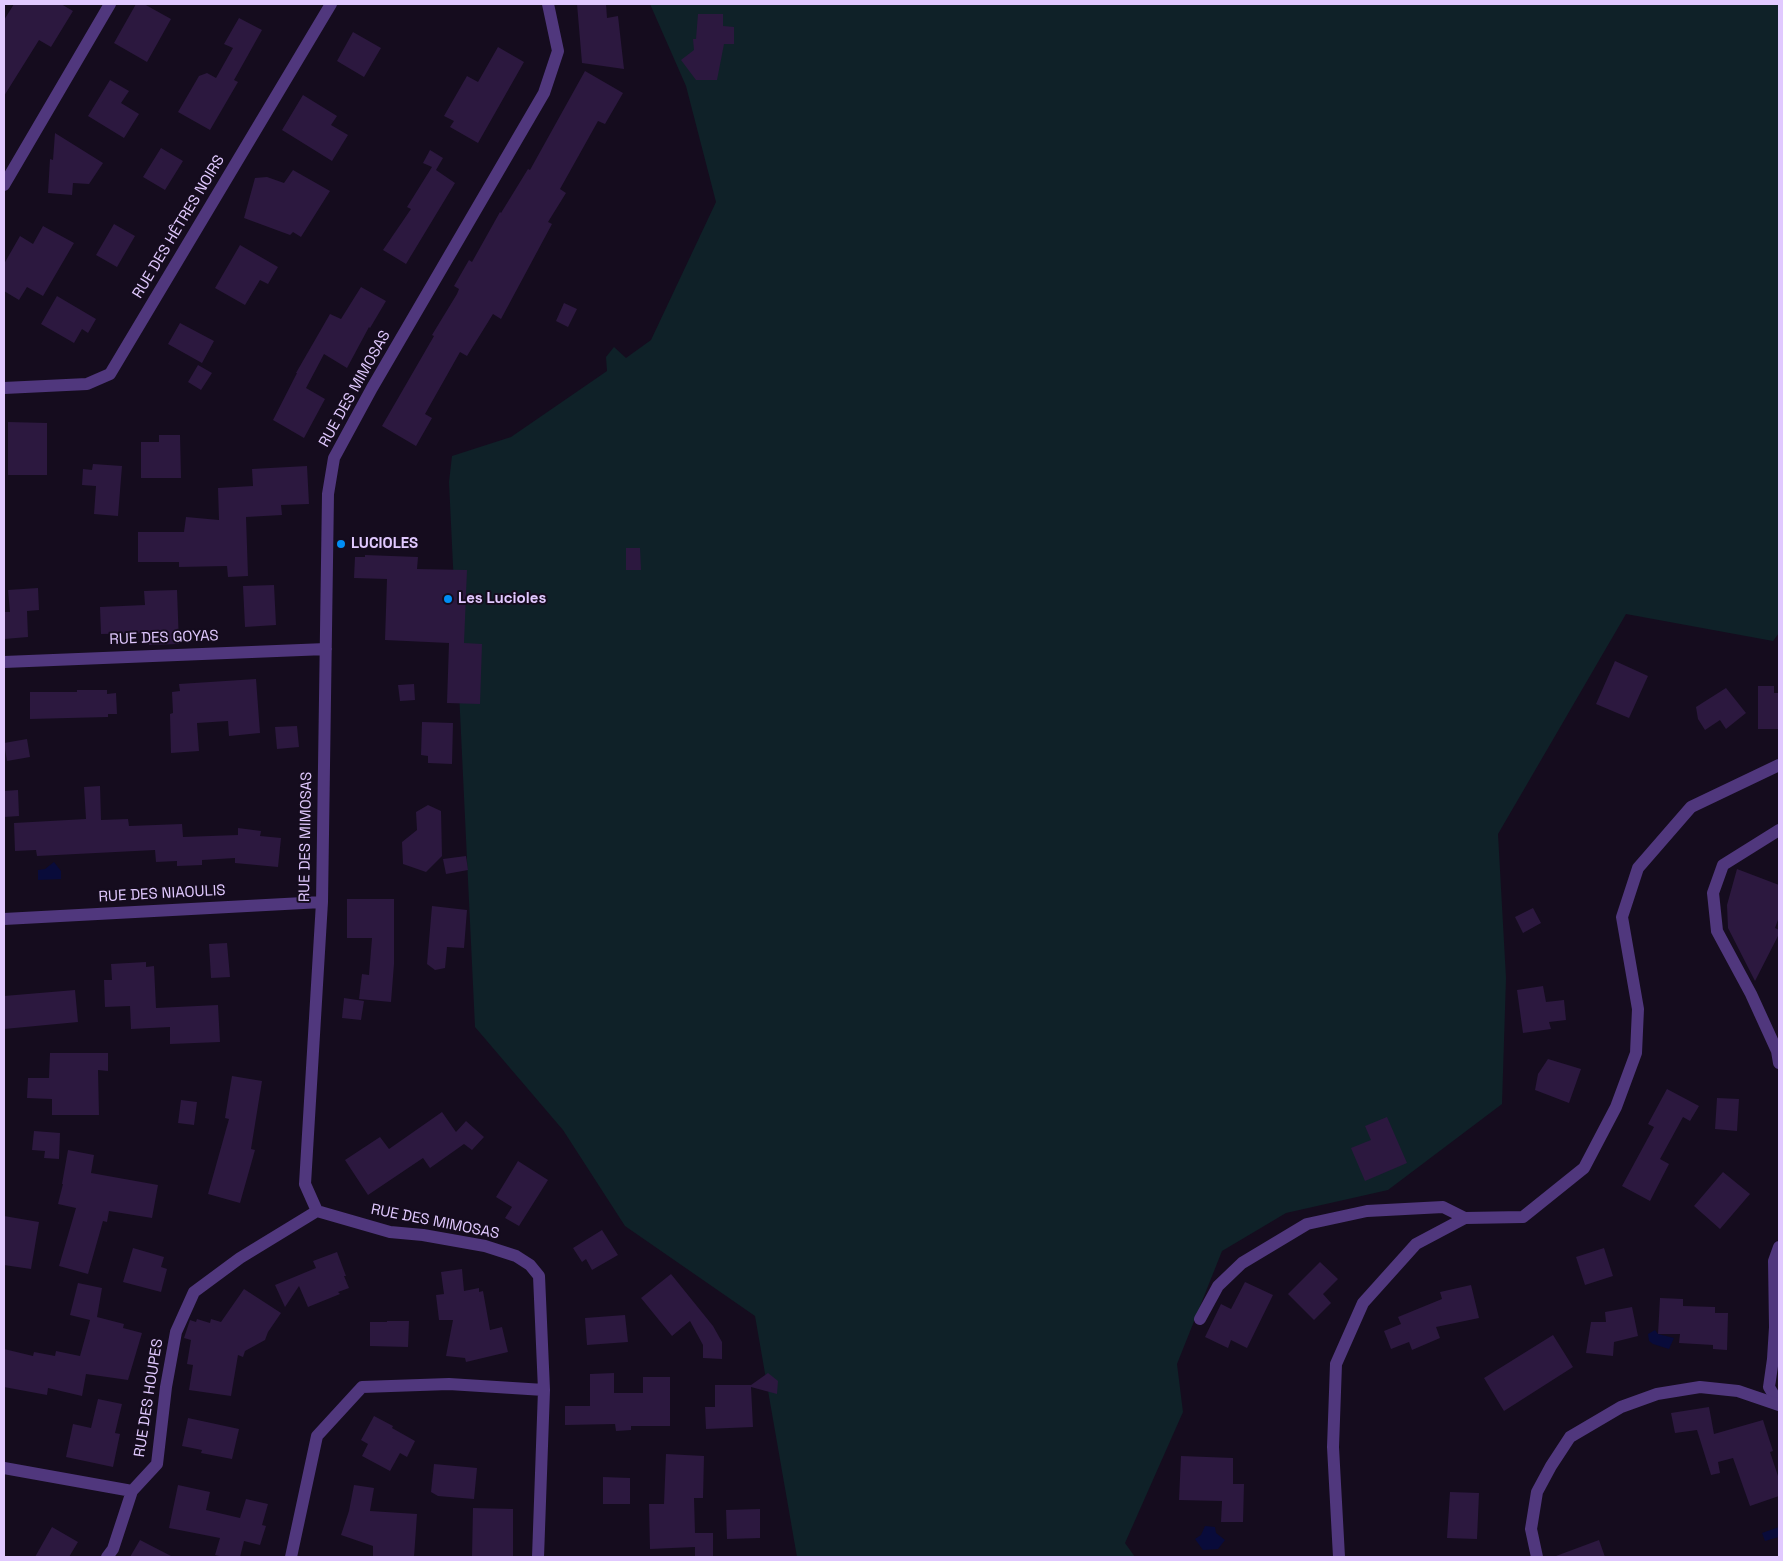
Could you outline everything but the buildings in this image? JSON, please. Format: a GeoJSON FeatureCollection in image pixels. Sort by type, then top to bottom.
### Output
{"type":"FeatureCollection","features":[{"type":"Feature","properties":{"kind":"street"},"geometry":{"type":"LineString","coordinates":[[4,185],[110,4]]}},
{"type":"Feature","properties":{"kind":"street","name":"RUE DES HÊTRES NOIRS"},"geometry":{"type":"LineString","coordinates":[[4,388],[87,384],[110,374],[331,4]]}},
{"type":"Feature","properties":{"kind":"street","name":"RUE DES MIMOSAS"},"geometry":{"type":"LineString","coordinates":[[538,1557],[544,1390],[539,1276],[530,1265],[516,1256],[485,1246],[423,1235],[390,1232],[317,1211],[305,1184],[322,902],[328,494],[334,458],[372,388],[544,93],[558,51],[548,4]]}},
{"type":"Feature","properties":{"kind":"street","name":"RUE DES GOYAS"},"geometry":{"type":"LineString","coordinates":[[4,662],[326,648]]}},
{"type":"Feature","properties":{"kind":"street"},"geometry":{"type":"LineString","coordinates":[[1339,1557],[1332,1447],[1336,1364],[1363,1302],[1416,1244],[1465,1218],[1523,1217],[1584,1168],[1616,1107],[1636,1053],[1638,1010],[1622,917],[1638,868],[1692,807],[1779,765]]}},
{"type":"Feature","properties":{"kind":"street"},"geometry":{"type":"LineString","coordinates":[[1779,830],[1724,865],[1714,893],[1717,932],[1752,994],[1777,1052],[1779,1062]]}},
{"type":"Feature","properties":{"kind":"street","name":"RUE DES NIAOULIS"},"geometry":{"type":"LineString","coordinates":[[4,919],[322,902]]}},
{"type":"Feature","properties":{"kind":"street"},"geometry":{"type":"LineString","coordinates":[[1200,1319],[1218,1286],[1242,1263],[1307,1224],[1367,1211],[1443,1207],[1465,1218]]}},
{"type":"Feature","properties":{"kind":"street","name":"RUE DES HOUPES"},"geometry":{"type":"LineString","coordinates":[[107,1557],[113,1549],[132,1491],[157,1464],[166,1387],[176,1332],[194,1292],[240,1258],[317,1211]]}},
{"type":"Feature","properties":{"kind":"street"},"geometry":{"type":"LineString","coordinates":[[1779,1247],[1774,1261],[1775,1327],[1770,1387],[1779,1404]]}},
{"type":"Feature","properties":{"kind":"street"},"geometry":{"type":"LineString","coordinates":[[291,1557],[317,1436],[362,1387],[449,1384],[544,1390]]}},
{"type":"Feature","properties":{"kind":"street"},"geometry":{"type":"LineString","coordinates":[[1537,1557],[1532,1529],[1537,1492],[1570,1437],[1621,1407],[1657,1394],[1700,1387],[1738,1391],[1779,1404]]}},
{"type":"Feature","properties":{"kind":"street"},"geometry":{"type":"LineString","coordinates":[[4,1468],[132,1491]]}},
{"type":"Feature","properties":{"kind":"shaded area"},"geometry":{"type":"Polygon","coordinates":[[[650,4],[1779,4],[1779,633],[1773,641],[1626,614],[1498,834],[1506,978],[1502,1104],[1388,1190],[1286,1213],[1222,1251],[1177,1364],[1183,1412],[1125,1543],[1135,1557],[797,1557],[755,1316],[625,1226],[563,1130],[475,1027],[449,482],[452,456],[511,437],[607,371],[606,357],[614,347],[626,358],[651,340],[716,202],[686,86],[650,4]]]}},
{"type":"Feature","properties":{"kind":"shaded area"},"geometry":{"type":"Polygon","coordinates":[[[54,862],[61,871],[61,879],[38,880],[38,870],[45,869],[54,862]]]}},
{"type":"Feature","properties":{"kind":"shaded area"},"geometry":{"type":"Polygon","coordinates":[[[1655,1330],[1658,1334],[1674,1338],[1669,1349],[1649,1341],[1648,1334],[1655,1330]]]}},
{"type":"Feature","properties":{"kind":"shaded area"},"geometry":{"type":"Polygon","coordinates":[[[1205,1526],[1215,1527],[1216,1533],[1225,1540],[1218,1549],[1203,1550],[1195,1539],[1201,1535],[1205,1526]]]}},
{"type":"Feature","properties":{"kind":"shaded area"},"geometry":{"type":"Polygon","coordinates":[[[1779,1527],[1779,1537],[1765,1541],[1762,1533],[1779,1527]]]}},
{"type":"Feature","properties":{"kind":"place","name":"LUCIOLES"},"geometry":{"type":"Point","coordinates":[341,544]}},
{"type":"Feature","properties":{"kind":"place","name":"Les Lucioles"},"geometry":{"type":"Point","coordinates":[448,599]}}]}
